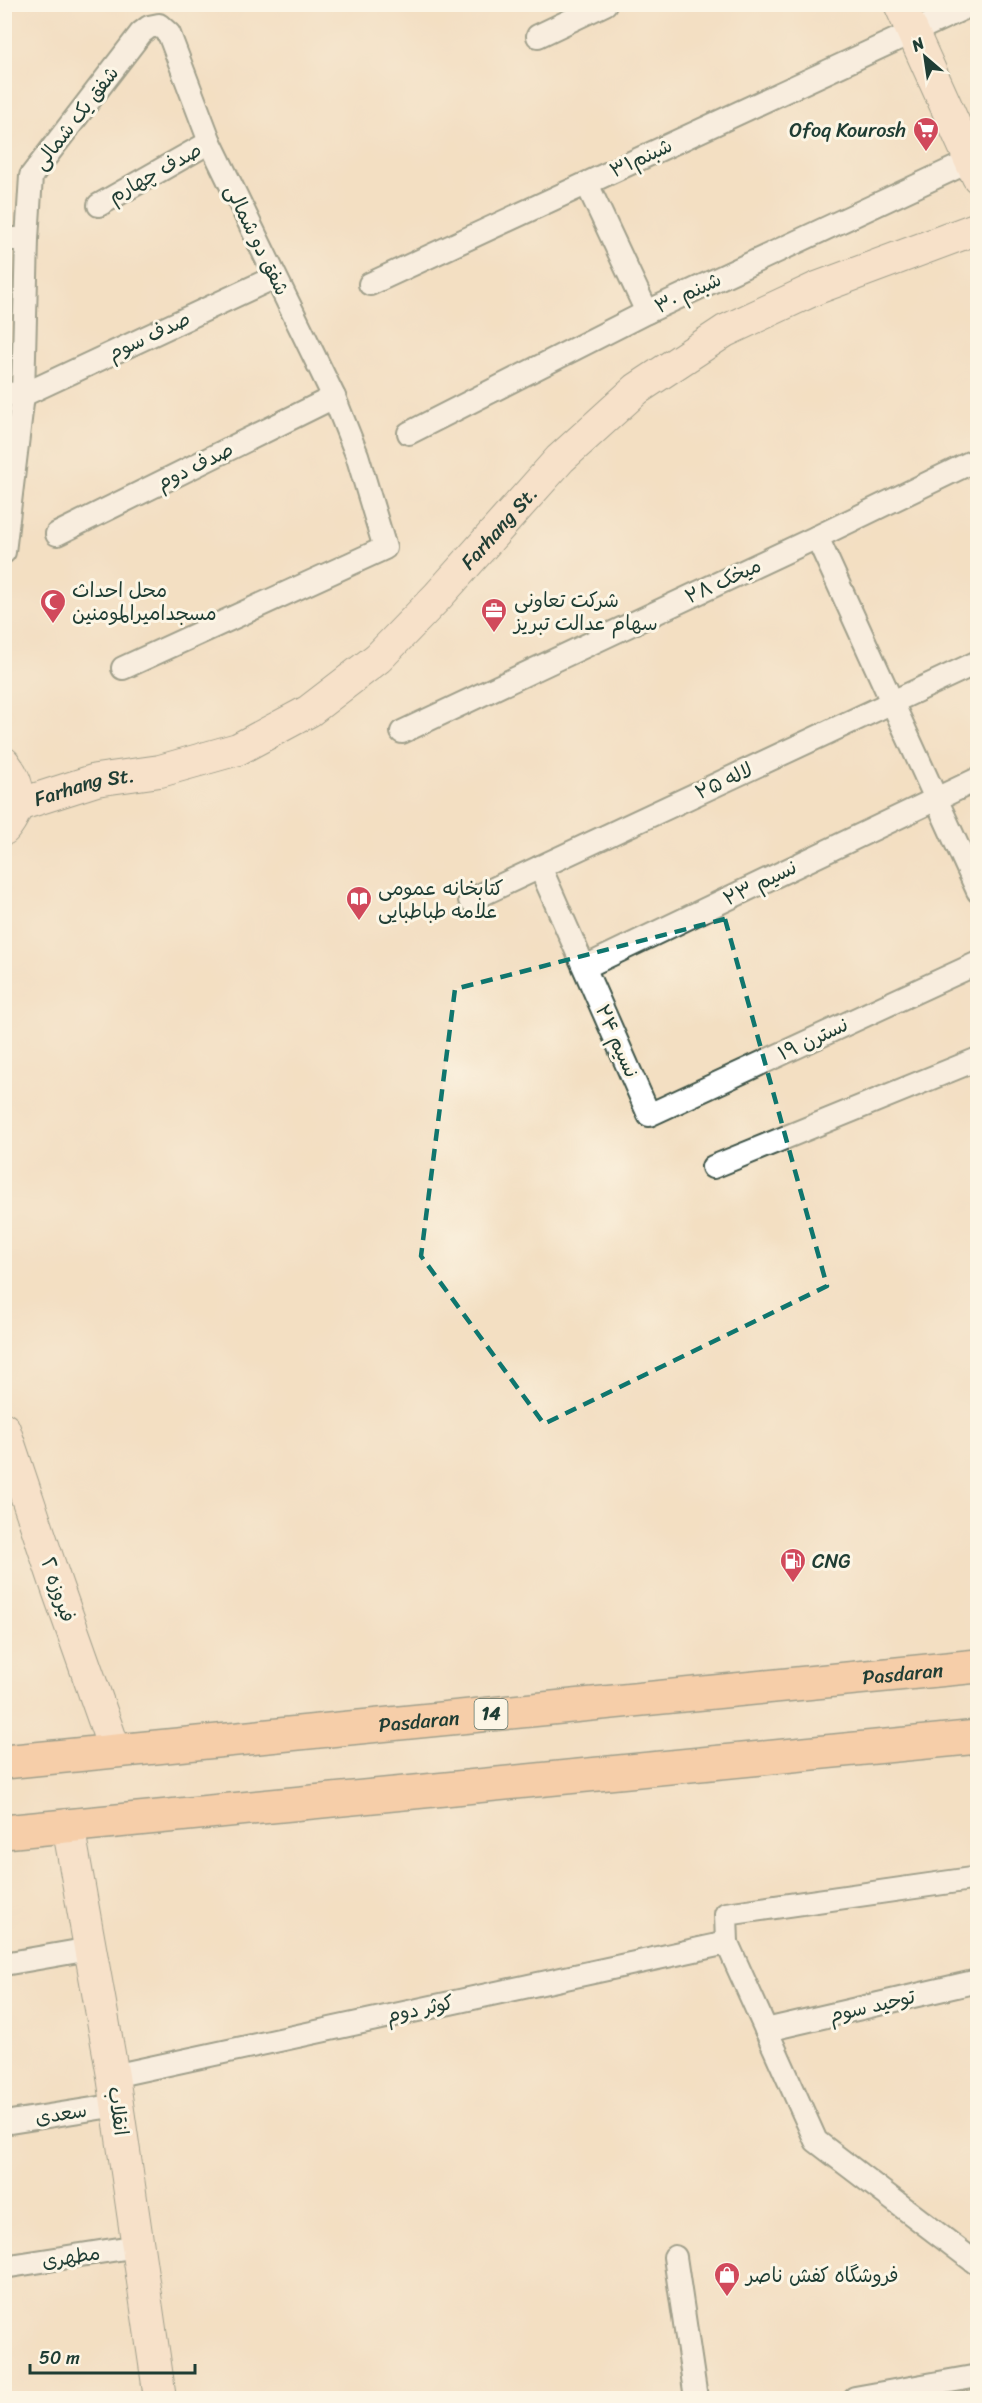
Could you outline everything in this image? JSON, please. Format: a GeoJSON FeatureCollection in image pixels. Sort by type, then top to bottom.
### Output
{"type":"FeatureCollection","features":[{"type":"Feature","properties":{"kind":"highway","name":"Pasdaran"},"geometry":{"type":"LineString","coordinates":[[4,1762],[978,1666]]}},
{"type":"Feature","properties":{"kind":"highway"},"geometry":{"type":"LineString","coordinates":[[4,1832],[978,1737]]}},
{"type":"Feature","properties":{"kind":"main road"},"geometry":{"type":"LineString","coordinates":[[900,4],[974,169]]}},
{"type":"Feature","properties":{"kind":"main road","name":"Farhang St."},"geometry":{"type":"LineString","coordinates":[[11,817],[96,780],[160,771],[238,749],[309,711],[378,658],[438,596],[560,459],[637,389],[724,332],[817,288],[978,228]]}},
{"type":"Feature","properties":{"kind":"main road"},"geometry":{"type":"LineString","coordinates":[[4,763],[14,775],[18,790],[11,817]]}},
{"type":"Feature","properties":{"kind":"main road","name":"فیروزه ٢"},"geometry":{"type":"LineString","coordinates":[[4,1429],[11,1472],[115,1751]]}},
{"type":"Feature","properties":{"kind":"main road","name":"انقلاب"},"geometry":{"type":"LineString","coordinates":[[68,1825],[115,2090],[160,2398]]}},
{"type":"Feature","properties":{"kind":"street"},"geometry":{"type":"LineString","coordinates":[[538,36],[605,4]]}},
{"type":"Feature","properties":{"kind":"street","name":"شبنم۳۱"},"geometry":{"type":"LineString","coordinates":[[370,284],[973,4]]}},
{"type":"Feature","properties":{"kind":"street","name":"شفق دو شمالی"},"geometry":{"type":"LineString","coordinates":[[123,668],[385,548],[357,455],[334,397],[210,142],[169,34],[159,25]]}},
{"type":"Feature","properties":{"kind":"street","name":"شفق یک شمالی"},"geometry":{"type":"LineString","coordinates":[[5,545],[14,394],[16,239],[31,177],[141,33],[149,27],[159,25]]}},
{"type":"Feature","properties":{"kind":"street","name":"صدف چهارم"},"geometry":{"type":"LineString","coordinates":[[99,205],[210,142]]}},
{"type":"Feature","properties":{"kind":"street","name":"شبنم ۳۰"},"geometry":{"type":"LineString","coordinates":[[409,433],[647,312],[974,169]]}},
{"type":"Feature","properties":{"kind":"street"},"geometry":{"type":"LineString","coordinates":[[587,184],[647,312]]}},
{"type":"Feature","properties":{"kind":"street","name":"صدف سوم"},"geometry":{"type":"LineString","coordinates":[[14,394],[275,278]]}},
{"type":"Feature","properties":{"kind":"street","name":"صدف دوم"},"geometry":{"type":"LineString","coordinates":[[57,534],[334,397]]}},
{"type":"Feature","properties":{"kind":"street","name":"میخک ۲۸"},"geometry":{"type":"LineString","coordinates":[[402,732],[978,459]]}},
{"type":"Feature","properties":{"kind":"street"},"geometry":{"type":"LineString","coordinates":[[817,537],[978,891]]}},
{"type":"Feature","properties":{"kind":"street","name":"لاله ۲۵"},"geometry":{"type":"LineString","coordinates":[[470,900],[978,662]]}},
{"type":"Feature","properties":{"kind":"street","name":"نسیم ۲۳"},"geometry":{"type":"LineString","coordinates":[[585,967],[978,779]]}},
{"type":"Feature","properties":{"kind":"street","name":"نسیم ۲۴"},"geometry":{"type":"LineString","coordinates":[[540,867],[650,1115]]}},
{"type":"Feature","properties":{"kind":"street","name":"نسترن ۱۹"},"geometry":{"type":"LineString","coordinates":[[650,1115],[978,963]]}},
{"type":"Feature","properties":{"kind":"street"},"geometry":{"type":"LineString","coordinates":[[713,1167],[978,1059]]}},
{"type":"Feature","properties":{"kind":"street"},"geometry":{"type":"LineString","coordinates":[[975,2263],[816,2141],[727,1943],[726,1914],[978,1878]]}},
{"type":"Feature","properties":{"kind":"street","name":"کوثر دوم"},"geometry":{"type":"LineString","coordinates":[[115,2090],[727,1943]]}},
{"type":"Feature","properties":{"kind":"street"},"geometry":{"type":"LineString","coordinates":[[4,1964],[90,1949]]}},
{"type":"Feature","properties":{"kind":"street","name":"توحید سوم"},"geometry":{"type":"LineString","coordinates":[[766,2030],[978,1981]]}},
{"type":"Feature","properties":{"kind":"street","name":"سعدی"},"geometry":{"type":"LineString","coordinates":[[4,2123],[115,2090]]}},
{"type":"Feature","properties":{"kind":"street","name":"مطهری"},"geometry":{"type":"LineString","coordinates":[[4,2268],[138,2246]]}},
{"type":"Feature","properties":{"kind":"street"},"geometry":{"type":"LineString","coordinates":[[675,2257],[696,2398]]}},
{"type":"Feature","properties":{"kind":"street"},"geometry":{"type":"LineString","coordinates":[[855,2398],[978,2376]]}},
{"type":"Feature","properties":{"kind":"highlighted area"},"geometry":{"type":"Polygon","coordinates":[[[725,919],[827,1286],[544,1424],[421,1256],[455,989],[725,919]]]}},
{"type":"Feature","properties":{"kind":"place","name":"Ofoq Kourosh"},"geometry":{"type":"Point","coordinates":[926,153]}},
{"type":"Feature","properties":{"kind":"place","name":"محل احداث مسجدامیرالمومنین"},"geometry":{"type":"Point","coordinates":[53,625]}},
{"type":"Feature","properties":{"kind":"place","name":"شرکت تعاونی سهام عدالت تبریز"},"geometry":{"type":"Point","coordinates":[494,634]}},
{"type":"Feature","properties":{"kind":"place","name":"کتابخانه عمومی علامه طباطبایی"},"geometry":{"type":"Point","coordinates":[359,922]}},
{"type":"Feature","properties":{"kind":"place","name":"CNG"},"geometry":{"type":"Point","coordinates":[793,1584]}},
{"type":"Feature","properties":{"kind":"place","name":"فروشگاه کفش ناصر"},"geometry":{"type":"Point","coordinates":[727,2298]}}]}
